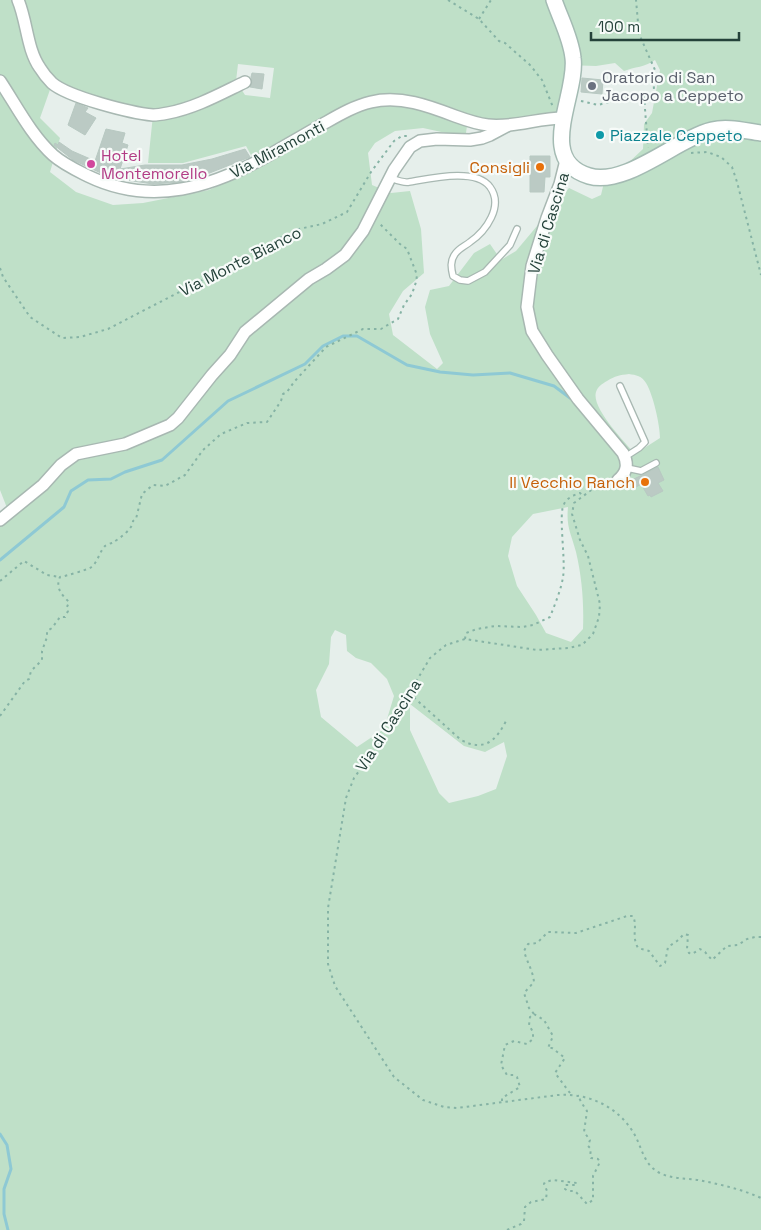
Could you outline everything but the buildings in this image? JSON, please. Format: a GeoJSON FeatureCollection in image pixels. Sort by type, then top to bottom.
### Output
{"type":"FeatureCollection","features":[{"type":"Feature","properties":{"kind":"street"},"geometry":{"type":"LineString","coordinates":[[18,0],[26,22],[31,48],[39,67],[52,84],[76,95],[102,104],[153,115],[195,106],[245,82]]}},
{"type":"Feature","properties":{"kind":"street"},"geometry":{"type":"LineString","coordinates":[[554,0],[573,56],[574,75],[569,98],[557,118],[566,160],[577,170],[590,176],[607,176],[626,172],[693,137],[711,130],[725,128],[761,133]]}},
{"type":"Feature","properties":{"kind":"street","name":"Via Miramonti"},"geometry":{"type":"LineString","coordinates":[[0,81],[38,139],[53,155],[70,167],[105,183],[143,191],[171,191],[199,186],[235,172],[350,109],[373,101],[392,100],[424,104],[473,122],[487,125],[508,126],[557,118]]}},
{"type":"Feature","properties":{"kind":"street"},"geometry":{"type":"LineString","coordinates":[[0,520],[43,485],[60,465],[76,454],[125,444],[170,425],[178,418],[230,355],[245,332],[309,279],[345,255],[363,231],[390,178],[410,147],[420,141],[482,138],[490,136],[508,126]]}},
{"type":"Feature","properties":{"kind":"street","name":"Via di Cascina"},"geometry":{"type":"LineString","coordinates":[[566,160],[560,184],[532,266],[527,307],[532,331],[546,355],[578,399],[618,446],[626,462]]}},
{"type":"Feature","properties":{"kind":"street"},"geometry":{"type":"LineString","coordinates":[[618,480],[624,474],[626,462]]}},
{"type":"Feature","properties":{"kind":"lane"},"geometry":{"type":"LineString","coordinates":[[390,178],[406,182],[434,176],[469,177],[483,181],[492,189],[494,212],[486,228],[471,242],[460,248],[452,261],[453,276],[460,280],[468,281],[485,272],[510,245],[517,230]]}},
{"type":"Feature","properties":{"kind":"lane"},"geometry":{"type":"LineString","coordinates":[[620,386],[645,442],[626,462],[641,471],[656,463]]}},
{"type":"Feature","properties":{"kind":"path"},"geometry":{"type":"LineString","coordinates":[[448,0],[480,19],[499,40],[530,65],[542,80],[557,118]]}},
{"type":"Feature","properties":{"kind":"path"},"geometry":{"type":"LineString","coordinates":[[480,19],[491,0]]}},
{"type":"Feature","properties":{"kind":"path"},"geometry":{"type":"LineString","coordinates":[[569,98],[598,105],[630,96],[649,95],[654,89],[654,66],[639,34],[636,0]]}},
{"type":"Feature","properties":{"kind":"path"},"geometry":{"type":"LineString","coordinates":[[644,96],[648,152],[653,159]]}},
{"type":"Feature","properties":{"kind":"path","name":"Via Monte Bianco"},"geometry":{"type":"LineString","coordinates":[[0,268],[3,277],[30,317],[62,338],[80,337],[108,329],[276,240],[299,229],[322,224],[347,212],[371,172],[394,141],[402,136],[414,136]]}},
{"type":"Feature","properties":{"kind":"path"},"geometry":{"type":"LineString","coordinates":[[690,153],[707,152],[721,157],[732,167],[761,275]]}},
{"type":"Feature","properties":{"kind":"path"},"geometry":{"type":"LineString","coordinates":[[0,581],[24,561],[47,575],[60,577],[91,568],[106,545],[114,542],[130,530],[136,519],[142,494],[153,486],[165,486],[185,474],[218,436],[247,423],[267,422],[281,401],[283,394],[287,392],[326,347],[363,329],[380,329],[398,318],[412,294],[417,275],[408,249],[400,244],[379,223],[374,208]]}},
{"type":"Feature","properties":{"kind":"path"},"geometry":{"type":"LineString","coordinates":[[465,639],[545,650],[582,645],[592,634],[600,604],[588,556],[580,540],[572,514],[574,503],[594,488],[618,480]]}},
{"type":"Feature","properties":{"kind":"path","name":"Via di Cascina"},"geometry":{"type":"LineString","coordinates":[[583,496],[580,493],[573,495],[564,504],[562,517],[563,577],[550,617],[534,625],[522,627],[495,626],[477,629],[466,633],[465,639],[446,645],[430,658],[382,739],[354,778],[346,798],[328,908],[328,964],[335,986],[394,1077],[422,1100],[444,1107],[457,1108],[502,1101],[578,1095],[609,1107],[624,1120],[634,1133],[651,1167],[660,1173],[672,1177],[737,1188],[761,1198]]}},
{"type":"Feature","properties":{"kind":"path"},"geometry":{"type":"LineString","coordinates":[[0,716],[25,681],[29,679],[31,671],[42,660],[42,651],[47,631],[60,617],[65,617],[68,612],[69,602],[60,592],[58,584],[60,577]]}},
{"type":"Feature","properties":{"kind":"path"},"geometry":{"type":"LineString","coordinates":[[409,693],[461,740],[468,744],[485,744],[494,740],[506,721]]}},
{"type":"Feature","properties":{"kind":"path"},"geometry":{"type":"LineString","coordinates":[[572,1094],[555,1074],[566,1058],[552,1048],[548,1048],[553,1036],[544,1020],[534,1014],[529,1008],[525,996],[524,992],[534,982],[533,971],[529,966],[524,951],[528,944],[537,943],[548,932],[576,933],[627,916],[633,916],[636,922],[634,934],[638,948],[648,951],[660,966],[665,963],[668,947],[684,934],[688,935],[686,949],[688,953],[692,954],[700,950],[705,952],[712,960],[728,946],[738,945],[754,937],[761,937]]}},
{"type":"Feature","properties":{"kind":"path"},"geometry":{"type":"LineString","coordinates":[[502,1101],[502,1098],[520,1087],[517,1077],[505,1073],[501,1065],[505,1045],[514,1041],[527,1044],[533,1039],[533,1032],[529,1025],[530,1017],[534,1014]]}},
{"type":"Feature","properties":{"kind":"path"},"geometry":{"type":"LineString","coordinates":[[507,1230],[524,1221],[525,1207],[531,1202],[546,1199],[545,1182],[553,1180],[577,1183],[576,1185],[565,1185],[565,1188],[568,1191],[579,1193],[587,1204],[593,1200],[593,1176],[600,1162],[598,1159],[591,1158],[590,1156],[591,1149],[588,1146],[590,1140],[584,1132],[587,1111],[578,1095]]}},
{"type":"Feature","properties":{"kind":"green space"},"geometry":{"type":"Polygon","coordinates":[[[0,0],[761,0],[761,1230],[0,1230],[0,520],[9,513],[0,490],[0,0]],[[655,60],[624,71],[615,63],[596,66],[567,65],[564,97],[558,114],[500,123],[468,118],[466,133],[446,133],[423,128],[395,131],[375,143],[368,153],[372,185],[391,193],[410,191],[421,229],[424,273],[403,291],[389,314],[393,335],[437,369],[443,363],[430,334],[425,307],[430,290],[449,286],[474,253],[490,244],[501,260],[516,251],[569,188],[592,199],[601,195],[607,170],[625,166],[643,149],[644,124],[652,113],[660,70],[655,60]],[[238,64],[236,81],[245,95],[270,98],[274,68],[238,64]],[[52,84],[40,118],[60,138],[50,172],[76,192],[113,205],[143,203],[209,190],[258,168],[246,146],[183,163],[148,163],[153,115],[52,84]],[[629,374],[618,376],[600,385],[596,392],[596,399],[610,424],[635,454],[660,438],[656,410],[649,388],[641,377],[629,374]],[[568,507],[533,514],[512,537],[508,556],[517,586],[546,633],[571,642],[583,629],[583,609],[580,571],[568,525],[568,507]],[[335,630],[331,637],[329,664],[316,690],[321,717],[357,747],[384,729],[394,696],[387,679],[371,663],[356,658],[347,651],[346,635],[335,630]],[[410,704],[410,730],[439,793],[449,803],[478,796],[496,789],[507,756],[504,742],[485,752],[464,746],[410,704]]]}},
{"type":"Feature","properties":{"kind":"waterway"},"geometry":{"type":"LineString","coordinates":[[0,560],[64,507],[71,491],[88,480],[111,479],[125,472],[162,460],[228,401],[305,364],[323,346],[343,336],[357,336],[407,365],[440,372],[473,375],[510,373],[554,386],[570,398]]}},
{"type":"Feature","properties":{"kind":"waterway"},"geometry":{"type":"LineString","coordinates":[[0,1134],[7,1145],[11,1169],[4,1189],[4,1214],[8,1230]]}},
{"type":"Feature","properties":{"kind":"place","name":"Oratorio di San Jacopo a Ceppeto"},"geometry":{"type":"Point","coordinates":[592,86]}},
{"type":"Feature","properties":{"kind":"place","name":"Piazzale Ceppeto"},"geometry":{"type":"Point","coordinates":[600,135]}},
{"type":"Feature","properties":{"kind":"place","name":"Hotel Montemorello"},"geometry":{"type":"Point","coordinates":[91,164]}},
{"type":"Feature","properties":{"kind":"place","name":"Consigli"},"geometry":{"type":"Point","coordinates":[540,167]}},
{"type":"Feature","properties":{"kind":"place","name":"Il Vecchio Ranch"},"geometry":{"type":"Point","coordinates":[645,482]}}]}
